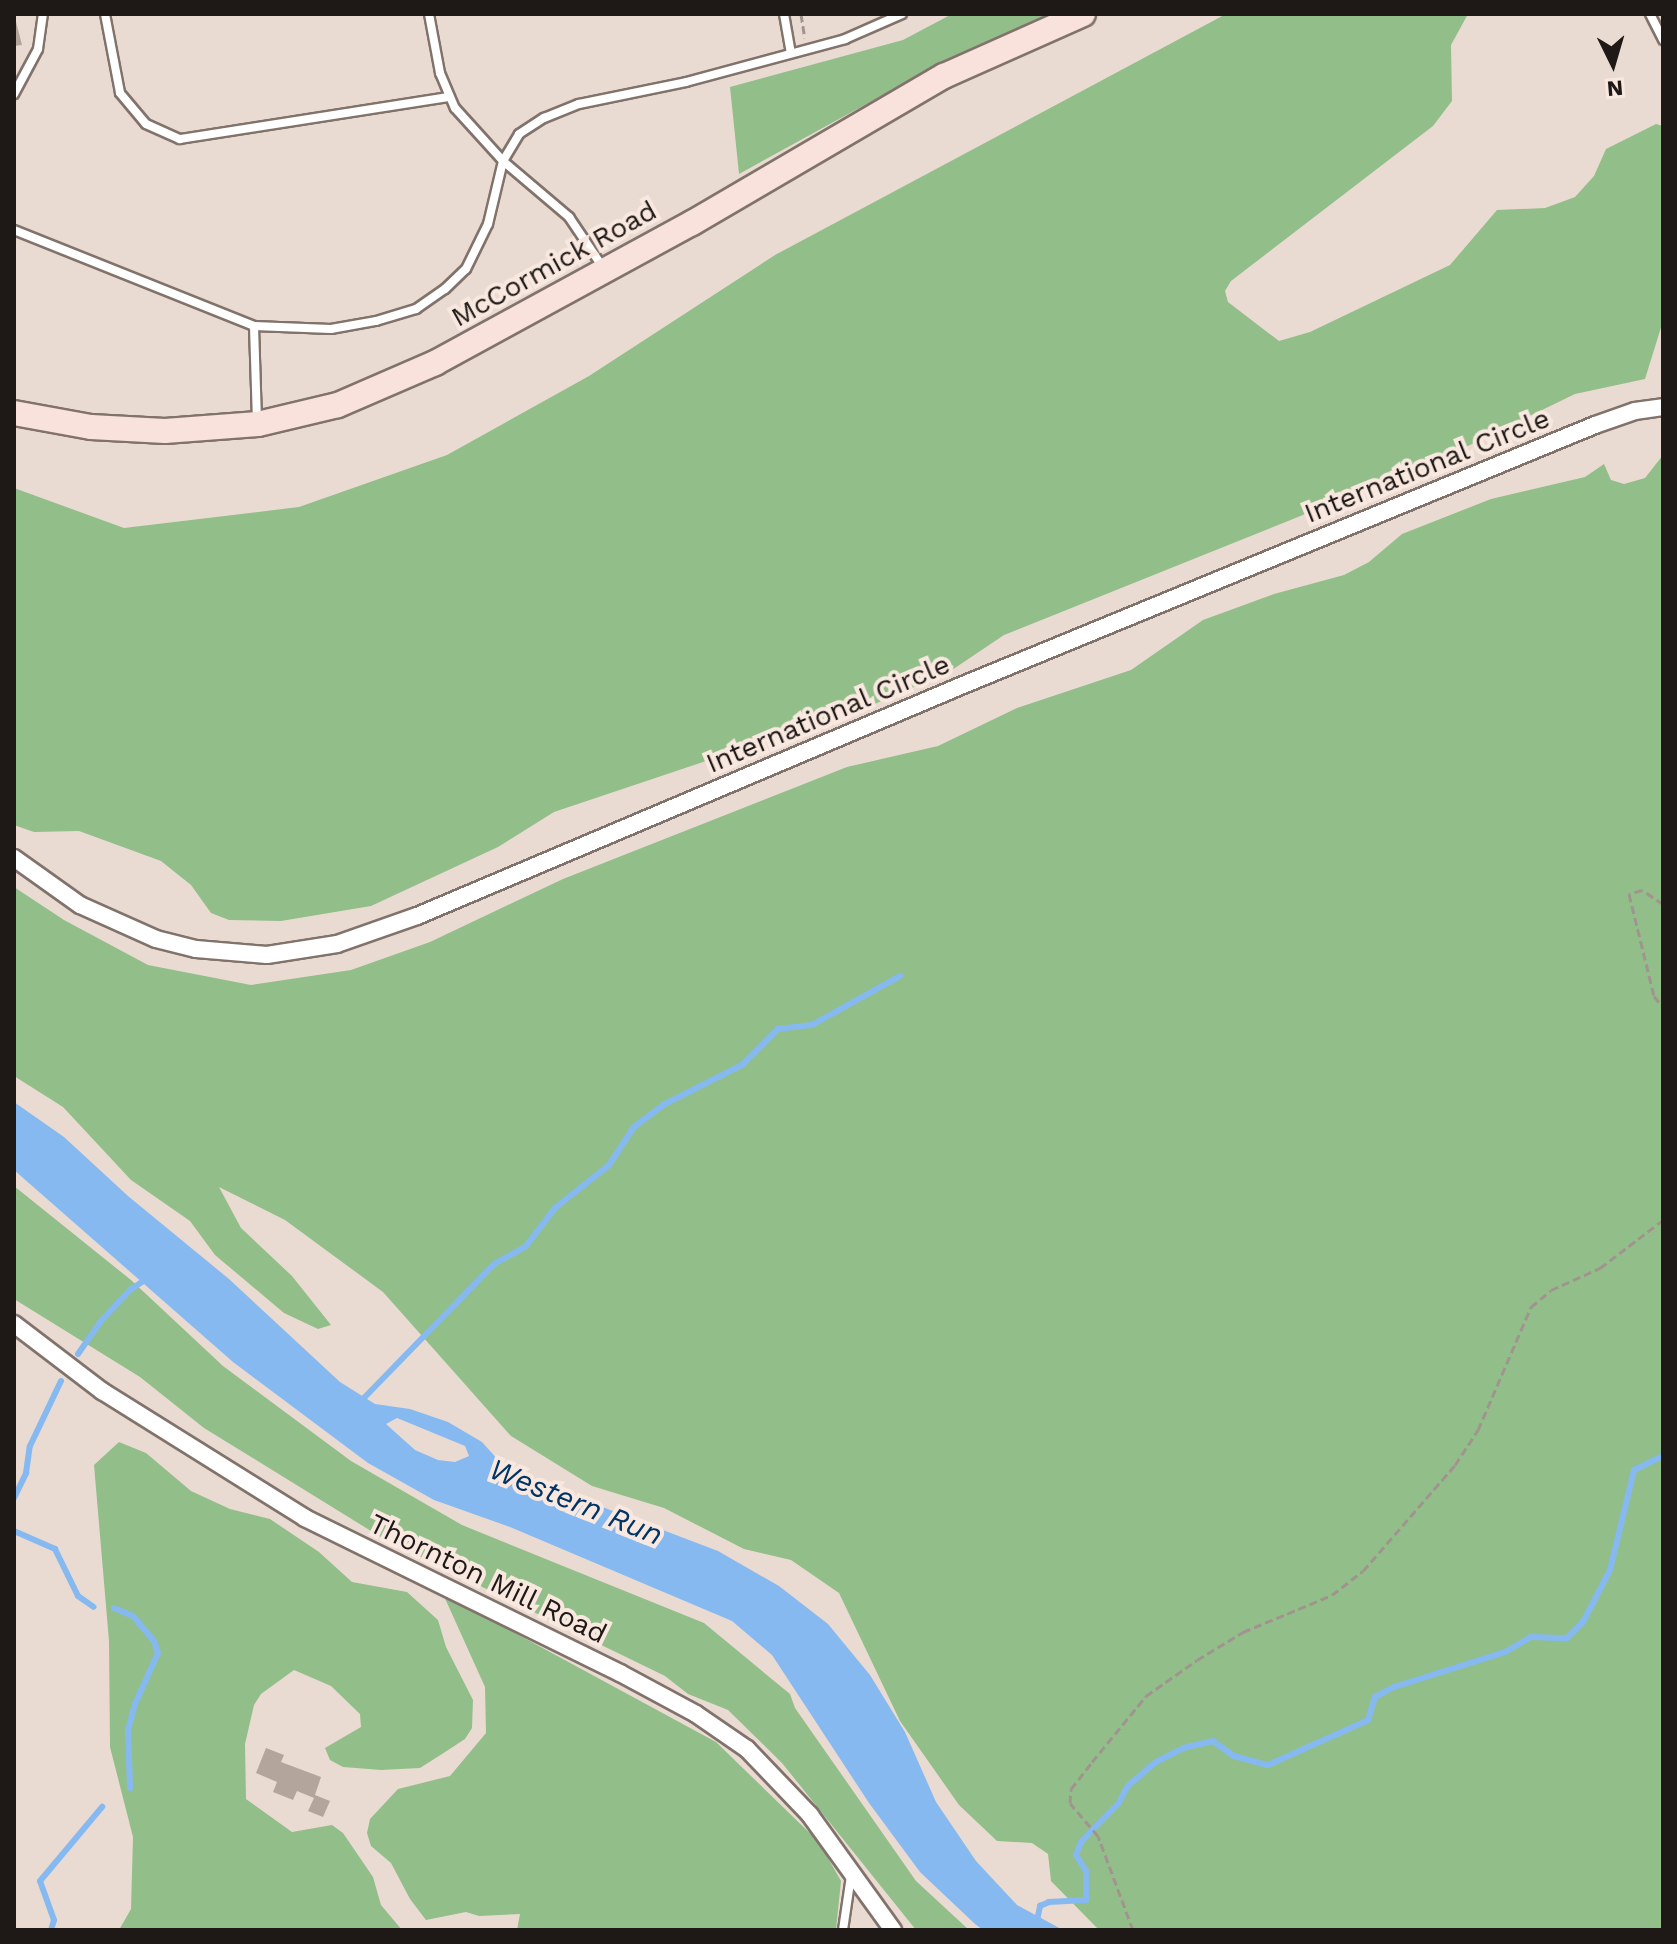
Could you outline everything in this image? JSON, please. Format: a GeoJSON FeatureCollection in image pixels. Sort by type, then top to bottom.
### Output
{"type":"FeatureCollection","features":[{"type":"Feature","properties":{"kind":"main road","name":"McCormick Road"},"geometry":{"type":"LineString","coordinates":[[14,413],[119,429],[165,431],[258,424],[338,405],[385,387],[605,270],[944,76],[1083,14]]}},
{"type":"Feature","properties":{"kind":"street","name":"International Circle"},"geometry":{"type":"LineString","coordinates":[[14,858],[80,905],[156,939],[196,949],[267,955],[337,944],[417,916],[963,685],[1595,425],[1635,411],[1663,407]]}},
{"type":"Feature","properties":{"kind":"street","name":"Thornton Mill Road"},"geometry":{"type":"LineString","coordinates":[[14,1324],[102,1391],[305,1518],[696,1714],[747,1749],[780,1781],[852,1871],[893,1930]]}},
{"type":"Feature","properties":{"kind":"lane"},"geometry":{"type":"LineString","coordinates":[[14,94],[38,49],[43,14]]}},
{"type":"Feature","properties":{"kind":"lane"},"geometry":{"type":"LineString","coordinates":[[105,14],[120,93],[146,124],[180,139],[448,97]]}},
{"type":"Feature","properties":{"kind":"lane"},"geometry":{"type":"LineString","coordinates":[[429,14],[448,97],[503,161],[569,217],[605,270]]}},
{"type":"Feature","properties":{"kind":"lane"},"geometry":{"type":"LineString","coordinates":[[784,14],[791,52]]}},
{"type":"Feature","properties":{"kind":"lane"},"geometry":{"type":"LineString","coordinates":[[14,230],[254,326],[331,329],[376,321],[416,309],[445,289],[466,269],[479,249],[503,161],[519,134],[544,118],[579,104],[686,82],[845,39],[902,14]]}},
{"type":"Feature","properties":{"kind":"lane"},"geometry":{"type":"LineString","coordinates":[[1650,14],[1663,40]]}},
{"type":"Feature","properties":{"kind":"lane"},"geometry":{"type":"LineString","coordinates":[[254,326],[258,424]]}},
{"type":"Feature","properties":{"kind":"lane"},"geometry":{"type":"LineString","coordinates":[[843,1930],[852,1871]]}},
{"type":"Feature","properties":{"kind":"path"},"geometry":{"type":"LineString","coordinates":[[801,14],[806,48]]}},
{"type":"Feature","properties":{"kind":"path"},"geometry":{"type":"LineString","coordinates":[[1663,904],[1642,890],[1629,894],[1654,996],[1663,1007]]}},
{"type":"Feature","properties":{"kind":"path"},"geometry":{"type":"LineString","coordinates":[[1133,1930],[1098,1836],[1070,1803],[1071,1789],[1146,1696],[1243,1632],[1332,1595],[1363,1571],[1455,1465],[1478,1430],[1531,1307],[1551,1290],[1600,1268],[1663,1220]]}},
{"type":"Feature","properties":{"kind":"green space"},"geometry":{"type":"Polygon","coordinates":[[[952,14],[1047,14],[881,96],[739,174],[730,87],[903,40],[952,14]]]}},
{"type":"Feature","properties":{"kind":"green space"},"geometry":{"type":"Polygon","coordinates":[[[1226,14],[1468,14],[1451,45],[1452,101],[1433,126],[1231,281],[1225,291],[1228,302],[1279,341],[1310,332],[1450,265],[1497,210],[1545,208],[1575,197],[1594,176],[1606,149],[1656,124],[1663,126],[1663,321],[1645,379],[1575,394],[1435,462],[1004,635],[949,672],[870,706],[554,812],[498,847],[371,906],[281,921],[229,920],[211,913],[191,885],[161,861],[79,831],[34,832],[14,825],[14,488],[124,528],[299,507],[447,455],[589,376],[775,255],[1226,14]]]}},
{"type":"Feature","properties":{"kind":"green space"},"geometry":{"type":"Polygon","coordinates":[[[1663,455],[1663,1930],[1098,1929],[1051,1881],[1048,1854],[1032,1843],[997,1841],[959,1805],[900,1721],[839,1593],[791,1560],[744,1549],[664,1508],[592,1486],[511,1436],[383,1292],[285,1220],[219,1187],[241,1228],[292,1276],[331,1325],[318,1329],[284,1313],[215,1255],[190,1221],[131,1180],[63,1107],[14,1076],[14,887],[64,920],[148,965],[251,985],[351,970],[430,942],[563,879],[847,767],[938,746],[1017,708],[1131,670],[1203,620],[1274,594],[1344,575],[1369,562],[1402,534],[1491,499],[1585,477],[1604,464],[1611,480],[1624,484],[1645,478],[1663,455]]]}},
{"type":"Feature","properties":{"kind":"green space"},"geometry":{"type":"Polygon","coordinates":[[[14,1186],[131,1280],[223,1366],[351,1461],[462,1525],[704,1623],[790,1694],[795,1708],[916,1881],[969,1930],[916,1930],[782,1763],[728,1710],[688,1694],[665,1676],[384,1539],[204,1428],[140,1377],[14,1299],[14,1186]]]}},
{"type":"Feature","properties":{"kind":"green space"},"geometry":{"type":"Polygon","coordinates":[[[119,1442],[146,1453],[191,1491],[230,1509],[270,1519],[319,1552],[352,1582],[407,1592],[438,1620],[446,1647],[473,1700],[472,1728],[465,1739],[442,1754],[420,1768],[381,1770],[343,1767],[330,1760],[325,1748],[361,1727],[360,1714],[331,1686],[294,1670],[261,1694],[254,1705],[245,1744],[246,1799],[292,1832],[332,1825],[343,1833],[373,1877],[381,1905],[402,1930],[119,1930],[131,1909],[133,1837],[110,1747],[109,1641],[94,1465],[119,1442]]]}},
{"type":"Feature","properties":{"kind":"green space"},"geometry":{"type":"Polygon","coordinates":[[[443,1594],[716,1742],[819,1842],[841,1881],[836,1930],[517,1930],[520,1914],[479,1916],[466,1912],[426,1920],[410,1899],[391,1863],[371,1846],[367,1833],[370,1819],[398,1789],[450,1776],[486,1733],[485,1687],[443,1594]]]}},
{"type":"Feature","properties":{"kind":"water","name":"Western Run"},"geometry":{"type":"Polygon","coordinates":[[[14,1102],[64,1137],[128,1196],[229,1279],[340,1382],[375,1404],[410,1409],[448,1422],[482,1442],[500,1462],[534,1481],[718,1551],[779,1586],[828,1624],[870,1675],[905,1732],[936,1802],[976,1861],[1017,1905],[1063,1930],[983,1930],[975,1924],[920,1872],[869,1803],[772,1655],[732,1621],[510,1527],[434,1500],[368,1463],[233,1362],[14,1170],[14,1102]],[[397,1418],[386,1424],[415,1450],[438,1460],[455,1462],[469,1456],[465,1446],[397,1418]]]}},
{"type":"Feature","properties":{"kind":"building"},"geometry":{"type":"Polygon","coordinates":[[[14,14],[22,45],[14,46],[14,14]]]}},
{"type":"Feature","properties":{"kind":"building"},"geometry":{"type":"Polygon","coordinates":[[[266,1748],[284,1755],[281,1762],[321,1777],[315,1795],[330,1801],[323,1817],[308,1811],[314,1798],[297,1791],[293,1800],[273,1792],[277,1782],[256,1773],[266,1748]]]}},
{"type":"Feature","properties":{"kind":"waterway"},"geometry":{"type":"LineString","coordinates":[[361,1401],[494,1264],[526,1246],[555,1208],[609,1165],[634,1127],[663,1105],[742,1065],[778,1029],[812,1025],[900,976]]}},
{"type":"Feature","properties":{"kind":"waterway"},"geometry":{"type":"LineString","coordinates":[[78,1354],[100,1322],[130,1290],[148,1278]]}},
{"type":"Feature","properties":{"kind":"waterway"},"geometry":{"type":"LineString","coordinates":[[14,1498],[26,1473],[30,1446],[61,1381]]}},
{"type":"Feature","properties":{"kind":"waterway"},"geometry":{"type":"LineString","coordinates":[[1035,1930],[1040,1906],[1049,1902],[1086,1900],[1086,1871],[1076,1855],[1081,1842],[1118,1804],[1128,1786],[1156,1762],[1183,1748],[1213,1741],[1234,1756],[1268,1765],[1368,1720],[1375,1697],[1394,1687],[1505,1652],[1531,1637],[1567,1638],[1583,1622],[1610,1570],[1634,1470],[1663,1456]]}},
{"type":"Feature","properties":{"kind":"waterway"},"geometry":{"type":"LineString","coordinates":[[14,1531],[55,1549],[78,1596],[94,1607]]}},
{"type":"Feature","properties":{"kind":"waterway"},"geometry":{"type":"LineString","coordinates":[[114,1608],[133,1616],[154,1641],[158,1653],[135,1704],[128,1730],[130,1788]]}},
{"type":"Feature","properties":{"kind":"waterway"},"geometry":{"type":"LineString","coordinates":[[51,1930],[54,1920],[40,1881],[102,1807]]}}]}
